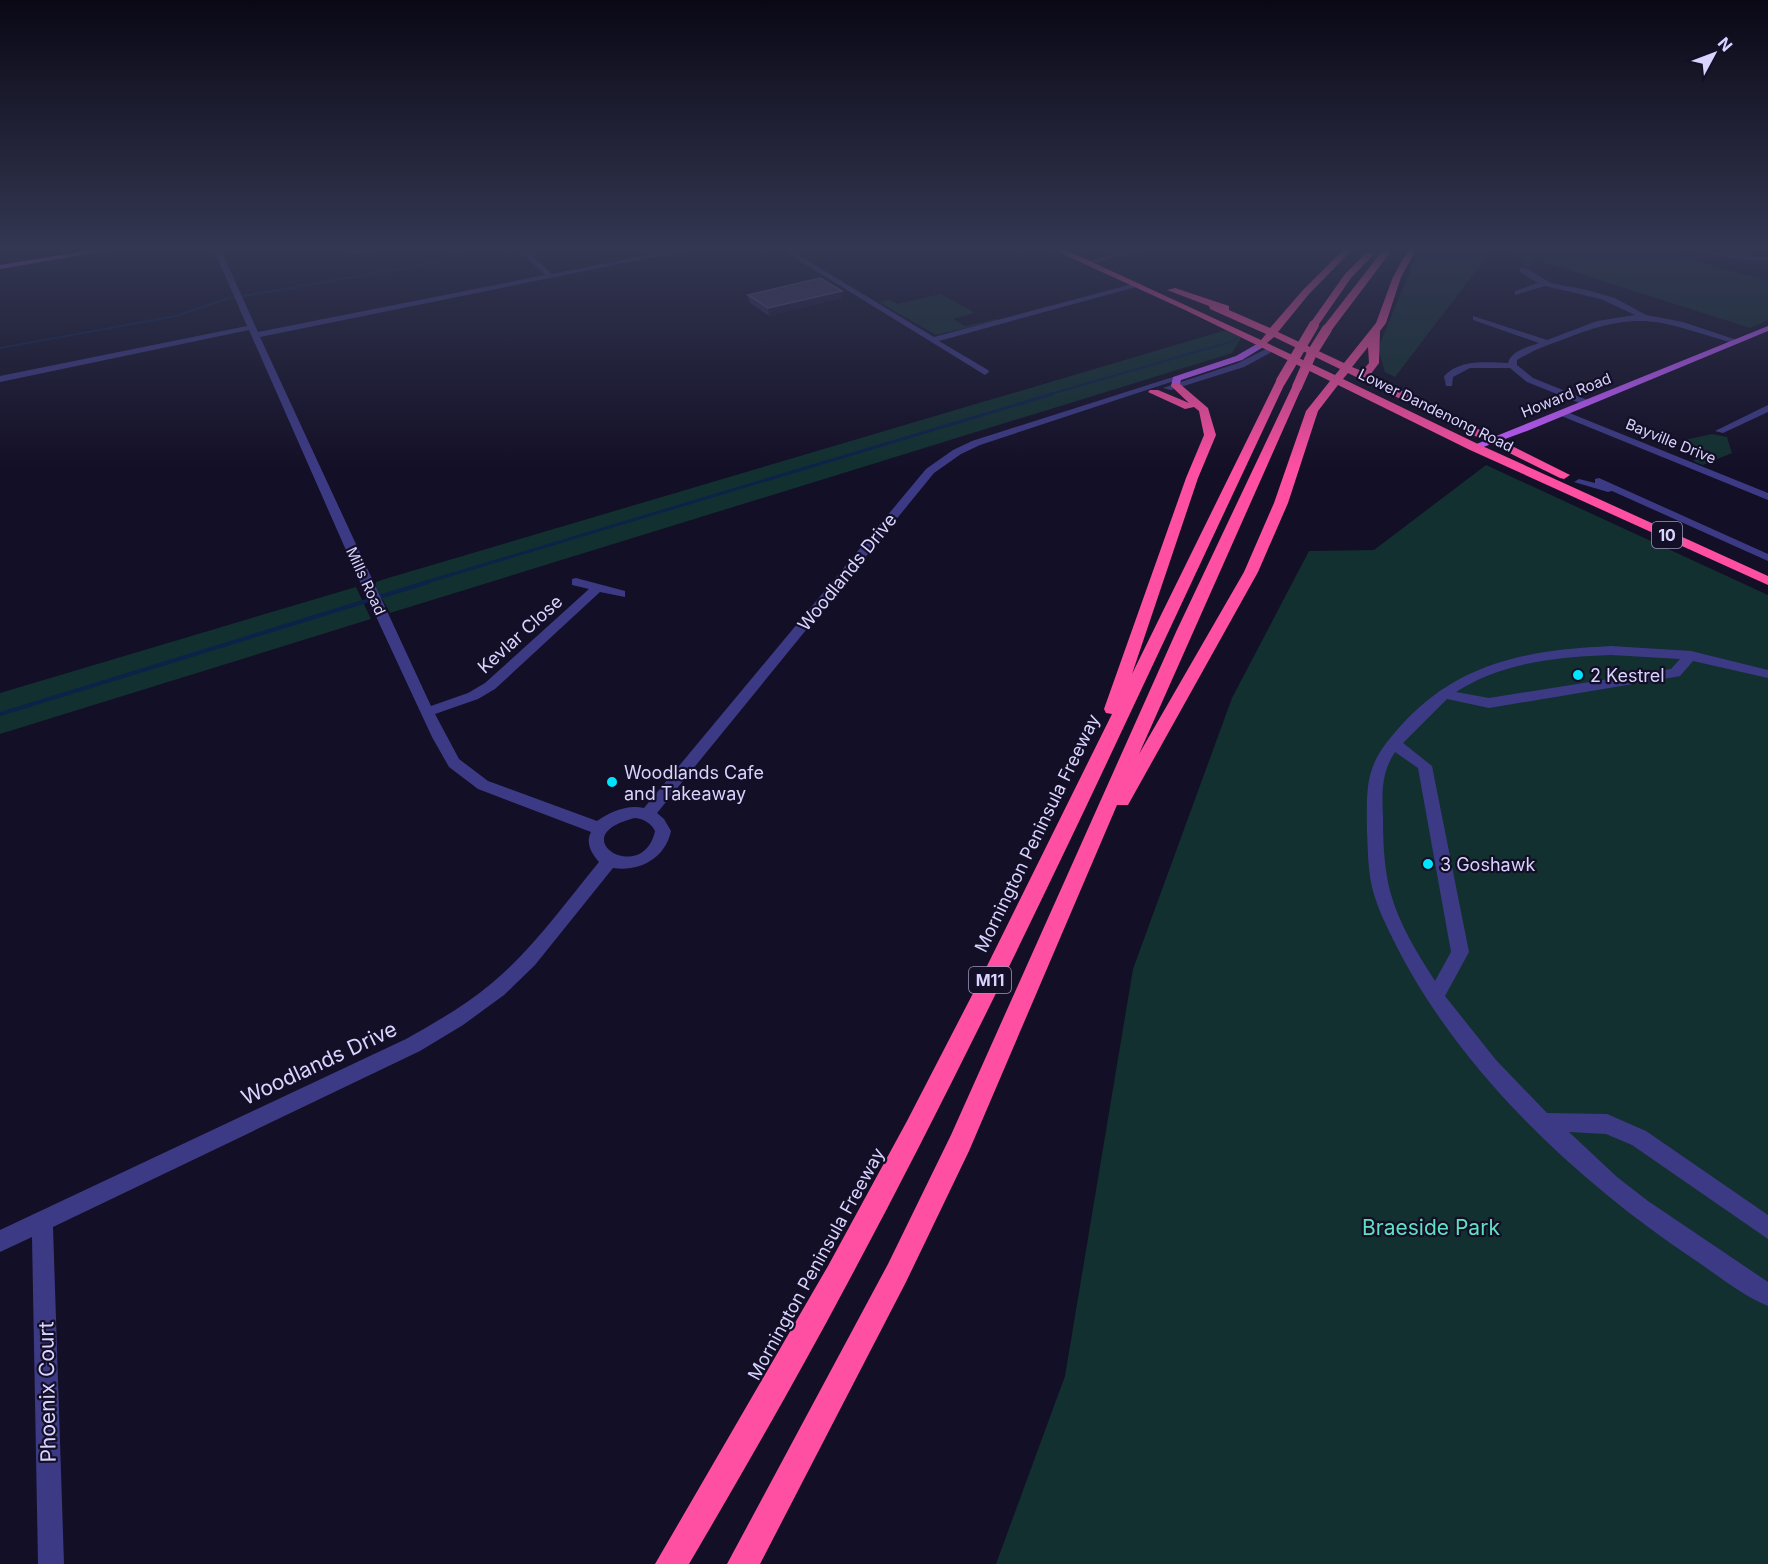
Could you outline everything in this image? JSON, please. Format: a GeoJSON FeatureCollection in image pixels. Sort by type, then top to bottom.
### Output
{"type":"FeatureCollection","features":[{"type":"Feature","properties":{"kind":"highway","name":"Lower Dandenong Road"},"geometry":{"type":"LineString","coordinates":[[1221,323],[1267,344],[1337,388],[1474,447],[1768,581]]}},
{"type":"Feature","properties":{"kind":"highway"},"geometry":{"type":"LineString","coordinates":[[1228,323],[1267,344],[1282,323]]}},
{"type":"Feature","properties":{"kind":"highway","name":"Lower Dandenong Road"},"geometry":{"type":"LineString","coordinates":[[1252,323],[1274,332],[1337,388]]}},
{"type":"Feature","properties":{"kind":"highway","name":"Mornington Peninsula Freeway"},"geometry":{"type":"LineString","coordinates":[[743,1564],[897,1273],[1004,1045],[1315,323]]}},
{"type":"Feature","properties":{"kind":"highway","name":"Mornington Peninsula Freeway"},"geometry":{"type":"LineString","coordinates":[[671,1564],[715,1492],[854,1245],[957,1048],[1289,384],[1331,323]]}},
{"type":"Feature","properties":{"kind":"highway"},"geometry":{"type":"LineString","coordinates":[[1364,375],[1375,362],[1373,347],[1380,323]]}},
{"type":"Feature","properties":{"kind":"highway"},"geometry":{"type":"LineString","coordinates":[[897,1273],[969,1135],[1125,793],[1256,561],[1281,503],[1307,421],[1337,388],[1378,327]]}},
{"type":"Feature","properties":{"kind":"highway","name":"Lower Dandenong Road"},"geometry":{"type":"LineString","coordinates":[[1337,388],[1364,375],[1492,441],[1768,567]]}},
{"type":"Feature","properties":{"kind":"highway"},"geometry":{"type":"LineString","coordinates":[[1084,790],[1192,478],[1208,442],[1210,427],[1204,411],[1176,382]]}},
{"type":"Feature","properties":{"kind":"highway"},"geometry":{"type":"LineString","coordinates":[[1337,388],[1460,441]]}},
{"type":"Feature","properties":{"kind":"highway"},"geometry":{"type":"LineString","coordinates":[[1154,392],[1185,404],[1210,427]]}},
{"type":"Feature","properties":{"kind":"main road","name":"Howard Road"},"geometry":{"type":"LineString","coordinates":[[1474,447],[1768,328]]}},
{"type":"Feature","properties":{"kind":"main road","name":"Woodlands Drive"},"geometry":{"type":"LineString","coordinates":[[1176,382],[1239,358],[1267,344]]}},
{"type":"Feature","properties":{"kind":"street","name":"Mills Road"},"geometry":{"type":"LineString","coordinates":[[251,323],[366,582],[439,737],[454,763],[483,785],[600,829]]}},
{"type":"Feature","properties":{"kind":"street"},"geometry":{"type":"LineString","coordinates":[[0,379],[298,323]]}},
{"type":"Feature","properties":{"kind":"street"},"geometry":{"type":"LineString","coordinates":[[904,323],[985,372]]}},
{"type":"Feature","properties":{"kind":"street"},"geometry":{"type":"LineString","coordinates":[[932,340],[996,323]]}},
{"type":"Feature","properties":{"kind":"street"},"geometry":{"type":"LineString","coordinates":[[1490,323],[1548,343]]}},
{"type":"Feature","properties":{"kind":"street"},"geometry":{"type":"LineString","coordinates":[[1512,366],[1515,356],[1606,323]]}},
{"type":"Feature","properties":{"kind":"street"},"geometry":{"type":"LineString","coordinates":[[1678,323],[1736,341]]}},
{"type":"Feature","properties":{"kind":"street"},"geometry":{"type":"LineString","coordinates":[[1449,384],[1448,376],[1462,368],[1482,365],[1512,366],[1530,380],[1587,403]]}},
{"type":"Feature","properties":{"kind":"street","name":"Woodlands Drive"},"geometry":{"type":"LineString","coordinates":[[1101,405],[1154,392],[1176,382]]}},
{"type":"Feature","properties":{"kind":"street","name":"Woodlands Drive"},"geometry":{"type":"LineString","coordinates":[[647,815],[930,471],[957,452],[976,443],[1176,382]]}},
{"type":"Feature","properties":{"kind":"street"},"geometry":{"type":"LineString","coordinates":[[1720,430],[1768,408]]}},
{"type":"Feature","properties":{"kind":"street","name":"Bayville Drive"},"geometry":{"type":"LineString","coordinates":[[1562,413],[1768,497]]}},
{"type":"Feature","properties":{"kind":"street","name":"Lower Dandenong Road"},"geometry":{"type":"LineString","coordinates":[[1599,481],[1768,558]]}},
{"type":"Feature","properties":{"kind":"street","name":"Lower Dandenong Road"},"geometry":{"type":"LineString","coordinates":[[1579,482],[1621,492]]}},
{"type":"Feature","properties":{"kind":"street","name":"Kevlar Close"},"geometry":{"type":"LineString","coordinates":[[576,582],[621,594]]}},
{"type":"Feature","properties":{"kind":"street","name":"Kevlar Close"},"geometry":{"type":"LineString","coordinates":[[428,712],[473,696],[490,686],[598,588]]}},
{"type":"Feature","properties":{"kind":"street"},"geometry":{"type":"LineString","coordinates":[[1767,674],[1730,662],[1691,655],[1614,652],[1549,654],[1497,666],[1459,684],[1445,694],[1393,743],[1376,780],[1375,833],[1383,896],[1413,959],[1455,1026],[1542,1122],[1622,1194],[1768,1295]]}},
{"type":"Feature","properties":{"kind":"street"},"geometry":{"type":"LineString","coordinates":[[1445,694],[1490,703],[1675,673],[1691,655]]}},
{"type":"Feature","properties":{"kind":"street"},"geometry":{"type":"LineString","coordinates":[[1393,743],[1425,766],[1460,952],[1436,996]]}},
{"type":"Feature","properties":{"kind":"street"},"geometry":{"type":"LineString","coordinates":[[625,813],[647,815],[660,823],[663,831],[657,848],[641,859],[630,862],[609,860],[597,850],[595,843],[600,829],[607,822],[625,813]]}},
{"type":"Feature","properties":{"kind":"street","name":"Woodlands Drive"},"geometry":{"type":"LineString","coordinates":[[0,1241],[413,1045],[458,1020],[499,988],[530,957],[609,860]]}},
{"type":"Feature","properties":{"kind":"street"},"geometry":{"type":"LineString","coordinates":[[1542,1122],[1607,1124],[1640,1138],[1768,1228]]}},
{"type":"Feature","properties":{"kind":"street","name":"Phoenix Court"},"geometry":{"type":"LineString","coordinates":[[42,1221],[51,1564]]}},
{"type":"Feature","properties":{"kind":"green space"},"geometry":{"type":"Polygon","coordinates":[[[915,323],[960,323],[965,326],[986,323],[936,335],[915,323]]]}},
{"type":"Feature","properties":{"kind":"green space"},"geometry":{"type":"Polygon","coordinates":[[[1388,323],[1436,323],[1395,377],[1385,372],[1378,348],[1388,323]]]}},
{"type":"Feature","properties":{"kind":"green space"},"geometry":{"type":"Polygon","coordinates":[[[1734,323],[1761,323],[1750,328],[1734,323]]]}},
{"type":"Feature","properties":{"kind":"green space"},"geometry":{"type":"Polygon","coordinates":[[[1226,330],[1241,338],[1232,353],[390,613],[375,586],[376,582],[388,578],[1226,330]]]}},
{"type":"Feature","properties":{"kind":"green space"},"geometry":{"type":"Polygon","coordinates":[[[1712,434],[1727,437],[1732,453],[1703,465],[1693,461],[1705,452],[1684,440],[1712,434]]]}},
{"type":"Feature","properties":{"kind":"green space","name":"Braeside Park"},"geometry":{"type":"Polygon","coordinates":[[[1486,465],[1768,595],[1768,1564],[996,1564],[1065,1376],[1133,969],[1232,698],[1309,551],[1374,550],[1486,465]]]}},
{"type":"Feature","properties":{"kind":"green space"},"geometry":{"type":"Polygon","coordinates":[[[356,587],[371,619],[0,734],[0,693],[356,587]]]}},
{"type":"Feature","properties":{"kind":"waterway"},"geometry":{"type":"LineString","coordinates":[[0,348],[138,323]]}},
{"type":"Feature","properties":{"kind":"waterway"},"geometry":{"type":"LineString","coordinates":[[1047,395],[1234,341],[1236,338]]}},
{"type":"Feature","properties":{"kind":"waterway"},"geometry":{"type":"LineString","coordinates":[[423,583],[1052,394]]}},
{"type":"Feature","properties":{"kind":"waterway"},"geometry":{"type":"LineString","coordinates":[[0,714],[428,582]]}},
{"type":"Feature","properties":{"kind":"place","name":"2 Kestrel"},"geometry":{"type":"Point","coordinates":[1578,675]}},
{"type":"Feature","properties":{"kind":"place","name":"Woodlands Cafe and Takeaway"},"geometry":{"type":"Point","coordinates":[612,782]}},
{"type":"Feature","properties":{"kind":"place","name":"3 Goshawk"},"geometry":{"type":"Point","coordinates":[1428,864]}}]}
